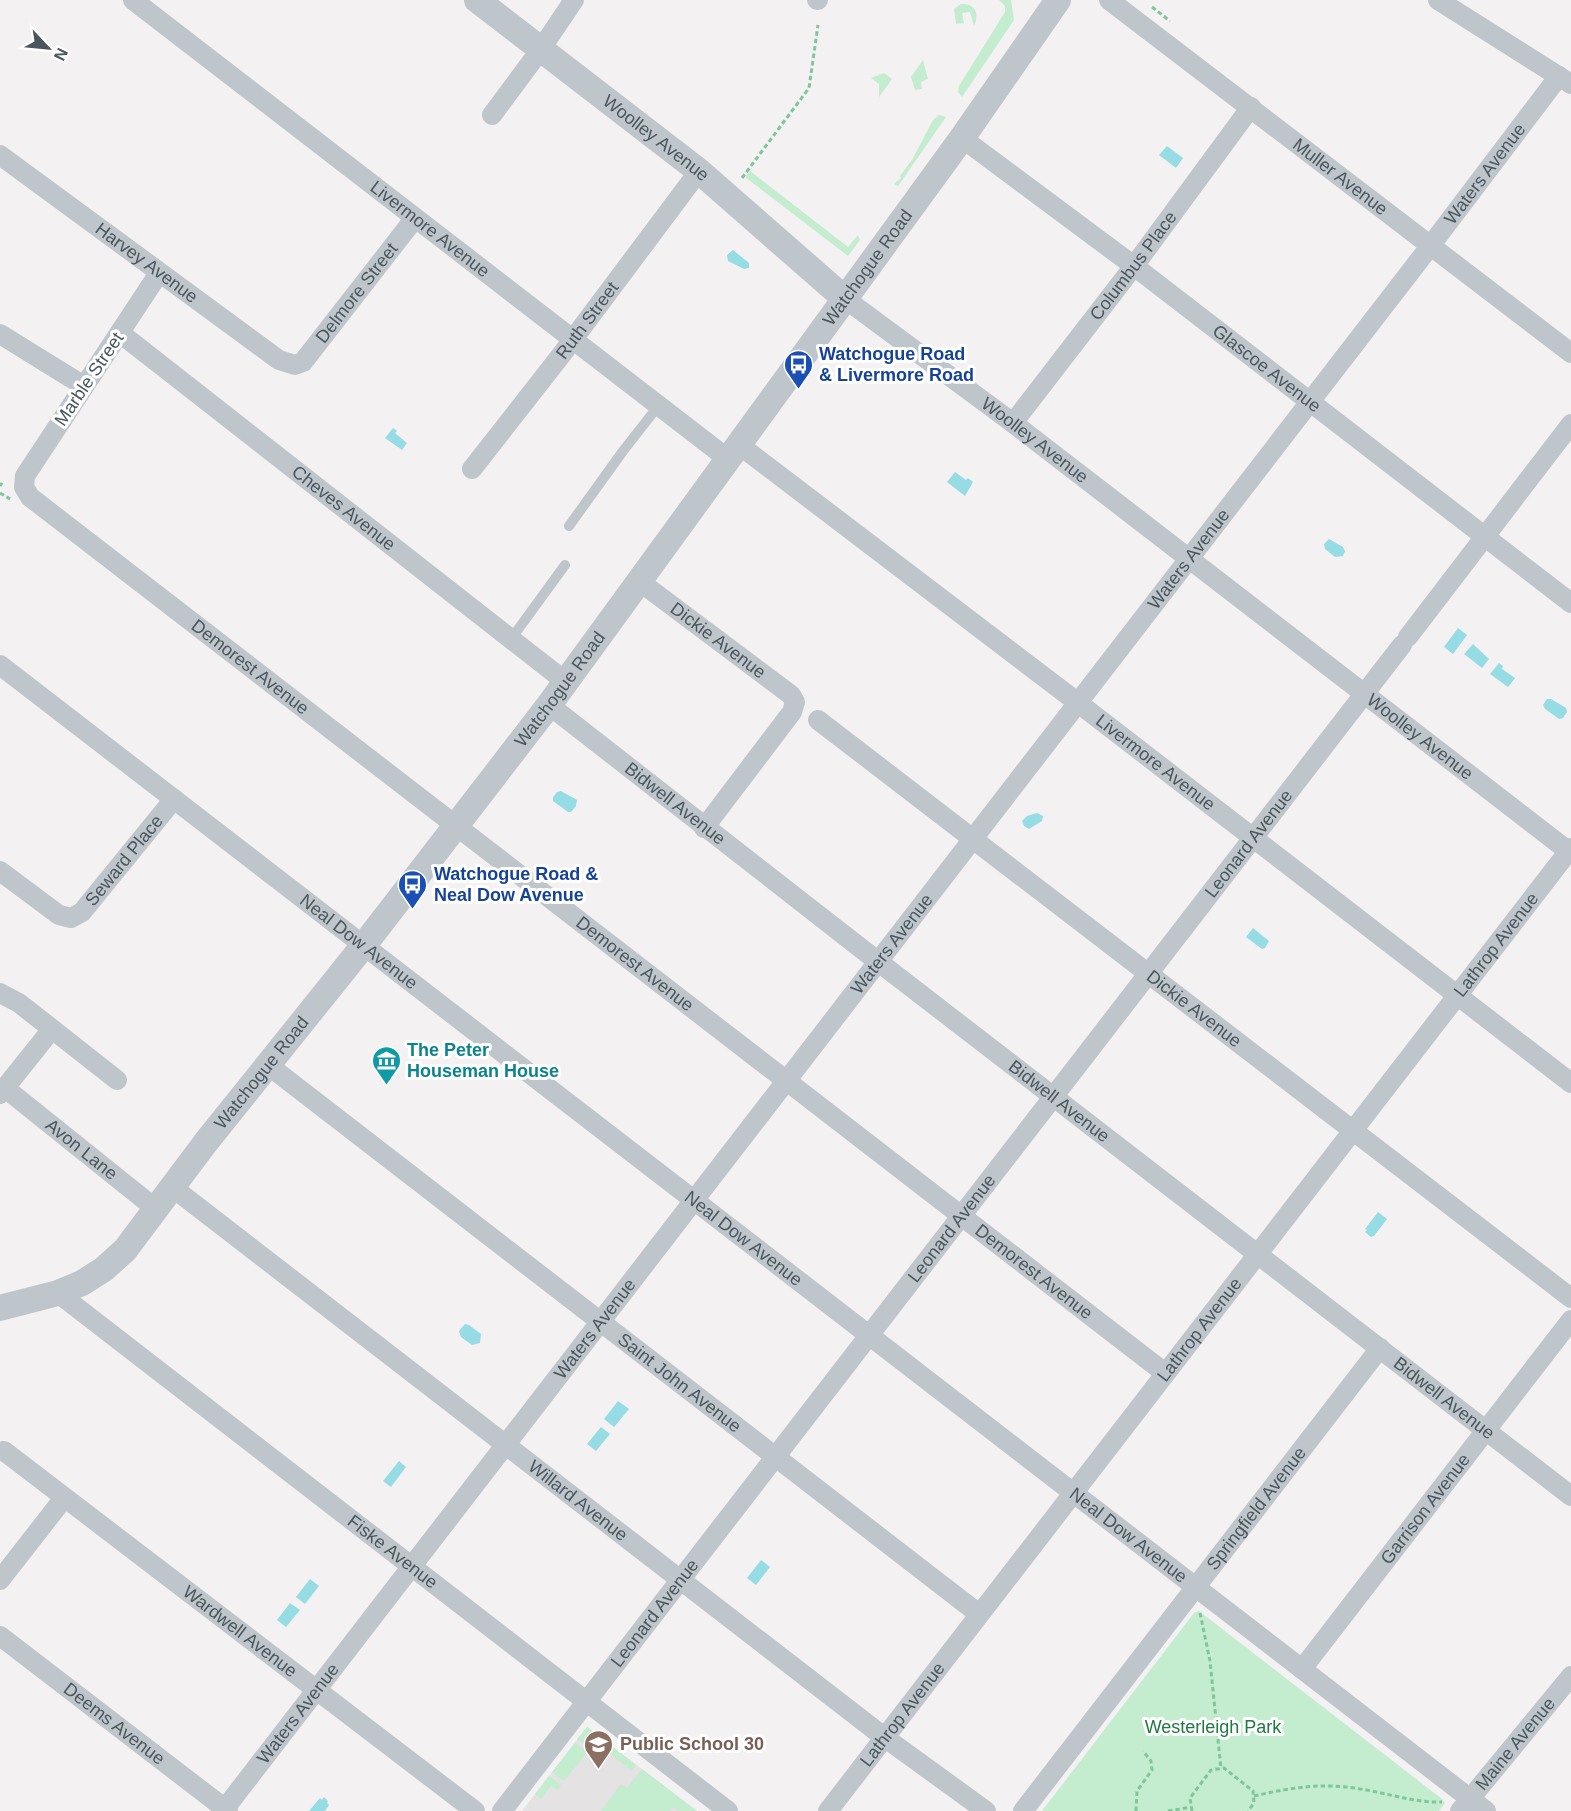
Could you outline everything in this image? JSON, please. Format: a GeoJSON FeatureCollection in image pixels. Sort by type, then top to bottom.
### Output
{"type":"FeatureCollection","features":[{"type":"Feature","properties":{"kind":"street","name":"Livermore Avenue"},"geometry":{"type":"LineString","coordinates":[[133,0],[659,405],[733,452],[1077,702],[1571,1083]]}},
{"type":"Feature","properties":{"kind":"street","name":"Woolley Avenue"},"geometry":{"type":"LineString","coordinates":[[477,0],[699,171],[844,297],[1013,423],[1570,851]]}},
{"type":"Feature","properties":{"kind":"street"},"geometry":{"type":"LineString","coordinates":[[492,115],[574,0]]}},
{"type":"Feature","properties":{"kind":"street","name":"Watchogue Road"},"geometry":{"type":"LineString","coordinates":[[0,1308],[58,1293],[82,1283],[104,1269],[126,1250],[172,1187],[364,945],[549,705],[962,138],[1058,0]]}},
{"type":"Feature","properties":{"kind":"street","name":"Muller Avenue"},"geometry":{"type":"LineString","coordinates":[[1109,0],[1571,353]]}},
{"type":"Feature","properties":{"kind":"street"},"geometry":{"type":"LineString","coordinates":[[1438,0],[1565,80]]}},
{"type":"Feature","properties":{"kind":"street","name":"Waters Avenue"},"geometry":{"type":"LineString","coordinates":[[225,1810],[410,1566],[1188,558],[1431,245],[1565,80]]}},
{"type":"Feature","properties":{"kind":"street","name":"Columbus Place"},"geometry":{"type":"LineString","coordinates":[[1013,423],[1134,266],[1251,107]]}},
{"type":"Feature","properties":{"kind":"street","name":"Glascoe Avenue"},"geometry":{"type":"LineString","coordinates":[[962,138],[1134,266],[1571,603]]}},
{"type":"Feature","properties":{"kind":"street","name":"Harvey Avenue"},"geometry":{"type":"LineString","coordinates":[[0,155],[279,360],[295,365]]}},
{"type":"Feature","properties":{"kind":"street","name":"Ruth Street"},"geometry":{"type":"LineString","coordinates":[[472,469],[699,171]]}},
{"type":"Feature","properties":{"kind":"street","name":"Delmore Street"},"geometry":{"type":"LineString","coordinates":[[295,365],[303,362],[415,218]]}},
{"type":"Feature","properties":{"kind":"street","name":"Marble Street"},"geometry":{"type":"LineString","coordinates":[[24,487],[25,476],[159,273]]}},
{"type":"Feature","properties":{"kind":"street","name":"Cheves Avenue"},"geometry":{"type":"LineString","coordinates":[[120,333],[566,682]]}},
{"type":"Feature","properties":{"kind":"street"},"geometry":{"type":"LineString","coordinates":[[0,334],[84,386]]}},
{"type":"Feature","properties":{"kind":"street","name":"Leonard Avenue"},"geometry":{"type":"LineString","coordinates":[[502,1811],[1571,424]]}},
{"type":"Feature","properties":{"kind":"street","name":"Demorest Avenue"},"geometry":{"type":"LineString","coordinates":[[24,487],[30,497],[1165,1374]]}},
{"type":"Feature","properties":{"kind":"street","name":"Dickie Avenue"},"geometry":{"type":"LineString","coordinates":[[639,581],[792,695],[795,702],[792,712],[704,828]]}},
{"type":"Feature","properties":{"kind":"street","name":"Neal Dow Avenue"},"geometry":{"type":"LineString","coordinates":[[0,664],[1196,1586],[1302,1669],[1459,1804],[1486,1811]]}},
{"type":"Feature","properties":{"kind":"street","name":"Bidwell Avenue"},"geometry":{"type":"LineString","coordinates":[[549,705],[704,828],[1571,1496]]}},
{"type":"Feature","properties":{"kind":"street","name":"Dickie Avenue"},"geometry":{"type":"LineString","coordinates":[[818,720],[1571,1298]]}},
{"type":"Feature","properties":{"kind":"street","name":"Seward Place"},"geometry":{"type":"LineString","coordinates":[[0,871],[59,915],[71,918],[82,912],[174,799]]}},
{"type":"Feature","properties":{"kind":"street","name":"Lathrop Avenue"},"geometry":{"type":"LineString","coordinates":[[828,1811],[1570,851]]}},
{"type":"Feature","properties":{"kind":"street"},"geometry":{"type":"LineString","coordinates":[[0,993],[19,1003],[117,1080]]}},
{"type":"Feature","properties":{"kind":"street","name":"Avon Lane"},"geometry":{"type":"LineString","coordinates":[[52,1029],[3,1091],[156,1209]]}},
{"type":"Feature","properties":{"kind":"street","name":"Saint John Avenue"},"geometry":{"type":"LineString","coordinates":[[268,1065],[979,1614]]}},
{"type":"Feature","properties":{"kind":"street","name":"Willard Avenue"},"geometry":{"type":"LineString","coordinates":[[172,1187],[884,1737],[986,1811]]}},
{"type":"Feature","properties":{"kind":"street","name":"Fiske Avenue"},"geometry":{"type":"LineString","coordinates":[[58,1293],[728,1811]]}},
{"type":"Feature","properties":{"kind":"street","name":"Garrison Avenue"},"geometry":{"type":"LineString","coordinates":[[1302,1669],[1571,1320]]}},
{"type":"Feature","properties":{"kind":"street","name":"Springfield Avenue"},"geometry":{"type":"LineString","coordinates":[[1023,1811],[1380,1348]]}},
{"type":"Feature","properties":{"kind":"street","name":"Wardwell Avenue"},"geometry":{"type":"LineString","coordinates":[[4,1451],[475,1811]]}},
{"type":"Feature","properties":{"kind":"street"},"geometry":{"type":"LineString","coordinates":[[0,1580],[64,1498]]}},
{"type":"Feature","properties":{"kind":"street","name":"Deems Avenue"},"geometry":{"type":"LineString","coordinates":[[0,1636],[225,1810]]}},
{"type":"Feature","properties":{"kind":"street","name":"Maine Avenue"},"geometry":{"type":"LineString","coordinates":[[1459,1804],[1571,1676]]}},
{"type":"Feature","properties":{"kind":"lane"},"geometry":{"type":"LineString","coordinates":[[569,526],[622,451],[659,405]]}},
{"type":"Feature","properties":{"kind":"lane"},"geometry":{"type":"LineString","coordinates":[[511,639],[565,565]]}},
{"type":"Feature","properties":{"kind":"path"},"geometry":{"type":"LineString","coordinates":[[742,178],[809,88],[818,25]]}},
{"type":"Feature","properties":{"kind":"path"},"geometry":{"type":"LineString","coordinates":[[1198,1609],[1210,1661],[1221,1769]]}},
{"type":"Feature","properties":{"kind":"path"},"geometry":{"type":"LineString","coordinates":[[1136,1811],[1137,1791],[1152,1770],[1151,1761],[1143,1751]]}},
{"type":"Feature","properties":{"kind":"path"},"geometry":{"type":"LineString","coordinates":[[1168,1811],[1191,1809],[1190,1798],[1211,1770],[1224,1768],[1253,1791],[1254,1803],[1248,1811]]}},
{"type":"Feature","properties":{"kind":"path"},"geometry":{"type":"LineString","coordinates":[[1254,1796],[1288,1788],[1330,1785],[1417,1801],[1459,1804]]}},
{"type":"Feature","properties":{"kind":"shaded area","name":"Public School 30"},"geometry":{"type":"Polygon","coordinates":[[[587,1727],[697,1811],[522,1811],[587,1727]]]}},
{"type":"Feature","properties":{"kind":"green space"},"geometry":{"type":"Polygon","coordinates":[[[999,0],[1011,0],[1014,20],[962,97],[958,92],[959,86],[1005,12],[1005,6],[999,0]]]}},
{"type":"Feature","properties":{"kind":"green space"},"geometry":{"type":"Polygon","coordinates":[[[961,4],[970,5],[975,10],[974,26],[970,12],[962,13],[964,23],[956,24],[954,9],[961,4]]]}},
{"type":"Feature","properties":{"kind":"green space"},"geometry":{"type":"Polygon","coordinates":[[[923,60],[928,79],[921,82],[922,89],[915,90],[911,77],[923,60]]]}},
{"type":"Feature","properties":{"kind":"green space"},"geometry":{"type":"Polygon","coordinates":[[[884,73],[892,79],[879,97],[879,84],[871,78],[884,73]]]}},
{"type":"Feature","properties":{"kind":"green space"},"geometry":{"type":"Polygon","coordinates":[[[939,115],[946,117],[898,186],[894,184],[901,178],[900,176],[912,160],[933,120],[939,115]]]}},
{"type":"Feature","properties":{"kind":"green space"},"geometry":{"type":"Polygon","coordinates":[[[750,171],[848,247],[858,235],[860,240],[848,256],[745,177],[750,171]]]}},
{"type":"Feature","properties":{"kind":"green space","name":"Westerleigh Park"},"geometry":{"type":"Polygon","coordinates":[[[1199,1611],[1442,1799],[1445,1803],[1439,1811],[1042,1811],[1194,1613],[1199,1611]]]}},
{"type":"Feature","properties":{"kind":"green space"},"geometry":{"type":"Polygon","coordinates":[[[587,1727],[636,1765],[632,1771],[595,1742],[590,1749],[577,1739],[587,1727]]]}},
{"type":"Feature","properties":{"kind":"green space"},"geometry":{"type":"Polygon","coordinates":[[[575,1743],[587,1752],[564,1781],[552,1772],[575,1743]]]}},
{"type":"Feature","properties":{"kind":"green space"},"geometry":{"type":"Polygon","coordinates":[[[642,1769],[697,1811],[678,1811],[673,1807],[670,1811],[601,1811],[621,1784],[627,1788],[642,1769]]]}},
{"type":"Feature","properties":{"kind":"green space"},"geometry":{"type":"Polygon","coordinates":[[[549,1776],[561,1785],[557,1790],[551,1786],[541,1799],[535,1794],[549,1776]]]}},
{"type":"Feature","properties":{"kind":"water"},"geometry":{"type":"Polygon","coordinates":[[[1167,146],[1183,158],[1176,168],[1159,155],[1167,146]]]}},
{"type":"Feature","properties":{"kind":"water"},"geometry":{"type":"Polygon","coordinates":[[[733,250],[749,263],[749,268],[744,269],[728,261],[727,255],[733,250]]]}},
{"type":"Feature","properties":{"kind":"water"},"geometry":{"type":"Polygon","coordinates":[[[393,428],[397,431],[395,433],[407,443],[402,450],[385,438],[393,428]]]}},
{"type":"Feature","properties":{"kind":"water"},"geometry":{"type":"Polygon","coordinates":[[[955,472],[973,482],[965,496],[947,482],[955,472]]]}},
{"type":"Feature","properties":{"kind":"water"},"geometry":{"type":"Polygon","coordinates":[[[1329,539],[1343,547],[1345,551],[1343,556],[1335,557],[1325,549],[1324,544],[1329,539]]]}},
{"type":"Feature","properties":{"kind":"water"},"geometry":{"type":"Polygon","coordinates":[[[1458,628],[1467,635],[1453,654],[1444,647],[1458,628]]]}},
{"type":"Feature","properties":{"kind":"water"},"geometry":{"type":"Polygon","coordinates":[[[1473,644],[1489,659],[1482,668],[1464,654],[1473,644]]]}},
{"type":"Feature","properties":{"kind":"water"},"geometry":{"type":"Polygon","coordinates":[[[1499,663],[1503,666],[1502,669],[1515,678],[1508,687],[1490,674],[1499,663]]]}},
{"type":"Feature","properties":{"kind":"water"},"geometry":{"type":"Polygon","coordinates":[[[1547,699],[1566,708],[1567,712],[1563,718],[1559,719],[1545,709],[1543,705],[1547,699]]]}},
{"type":"Feature","properties":{"kind":"water"},"geometry":{"type":"Polygon","coordinates":[[[561,791],[577,800],[571,812],[553,801],[557,792],[561,791]]]}},
{"type":"Feature","properties":{"kind":"water"},"geometry":{"type":"Polygon","coordinates":[[[1037,813],[1043,816],[1042,821],[1029,829],[1024,826],[1022,821],[1027,816],[1037,813]]]}},
{"type":"Feature","properties":{"kind":"water"},"geometry":{"type":"Polygon","coordinates":[[[1253,928],[1269,941],[1265,948],[1262,949],[1246,937],[1253,928]]]}},
{"type":"Feature","properties":{"kind":"water"},"geometry":{"type":"Polygon","coordinates":[[[1378,1212],[1387,1219],[1371,1237],[1365,1229],[1378,1212]]]}},
{"type":"Feature","properties":{"kind":"water"},"geometry":{"type":"Polygon","coordinates":[[[465,1324],[481,1334],[480,1343],[472,1345],[461,1337],[459,1331],[465,1324]]]}},
{"type":"Feature","properties":{"kind":"water"},"geometry":{"type":"Polygon","coordinates":[[[618,1401],[629,1409],[614,1427],[604,1419],[618,1401]]]}},
{"type":"Feature","properties":{"kind":"water"},"geometry":{"type":"Polygon","coordinates":[[[601,1427],[610,1434],[596,1451],[587,1444],[601,1427]]]}},
{"type":"Feature","properties":{"kind":"water"},"geometry":{"type":"Polygon","coordinates":[[[399,1461],[406,1467],[391,1487],[383,1481],[399,1461]]]}},
{"type":"Feature","properties":{"kind":"water"},"geometry":{"type":"Polygon","coordinates":[[[761,1560],[770,1567],[756,1585],[747,1578],[761,1560]]]}},
{"type":"Feature","properties":{"kind":"water"},"geometry":{"type":"Polygon","coordinates":[[[310,1579],[319,1586],[305,1604],[296,1597],[310,1579]]]}},
{"type":"Feature","properties":{"kind":"water"},"geometry":{"type":"Polygon","coordinates":[[[290,1603],[300,1610],[286,1627],[277,1620],[290,1603]]]}},
{"type":"Feature","properties":{"kind":"water"},"geometry":{"type":"Polygon","coordinates":[[[324,1797],[329,1805],[325,1811],[309,1811],[320,1798],[322,1800],[324,1797]]]}},
{"type":"Feature","properties":{"kind":"place","name":"Watchogue Road & Livermore Road"},"geometry":{"type":"Point","coordinates":[798,390]}},
{"type":"Feature","properties":{"kind":"place","name":"Watchogue Road & Neal Dow Avenue"},"geometry":{"type":"Point","coordinates":[413,910]}},
{"type":"Feature","properties":{"kind":"place","name":"The Peter Houseman House"},"geometry":{"type":"Point","coordinates":[386,1086]}},
{"type":"Feature","properties":{"kind":"place","name":"Public School 30"},"geometry":{"type":"Point","coordinates":[599,1770]}}]}
